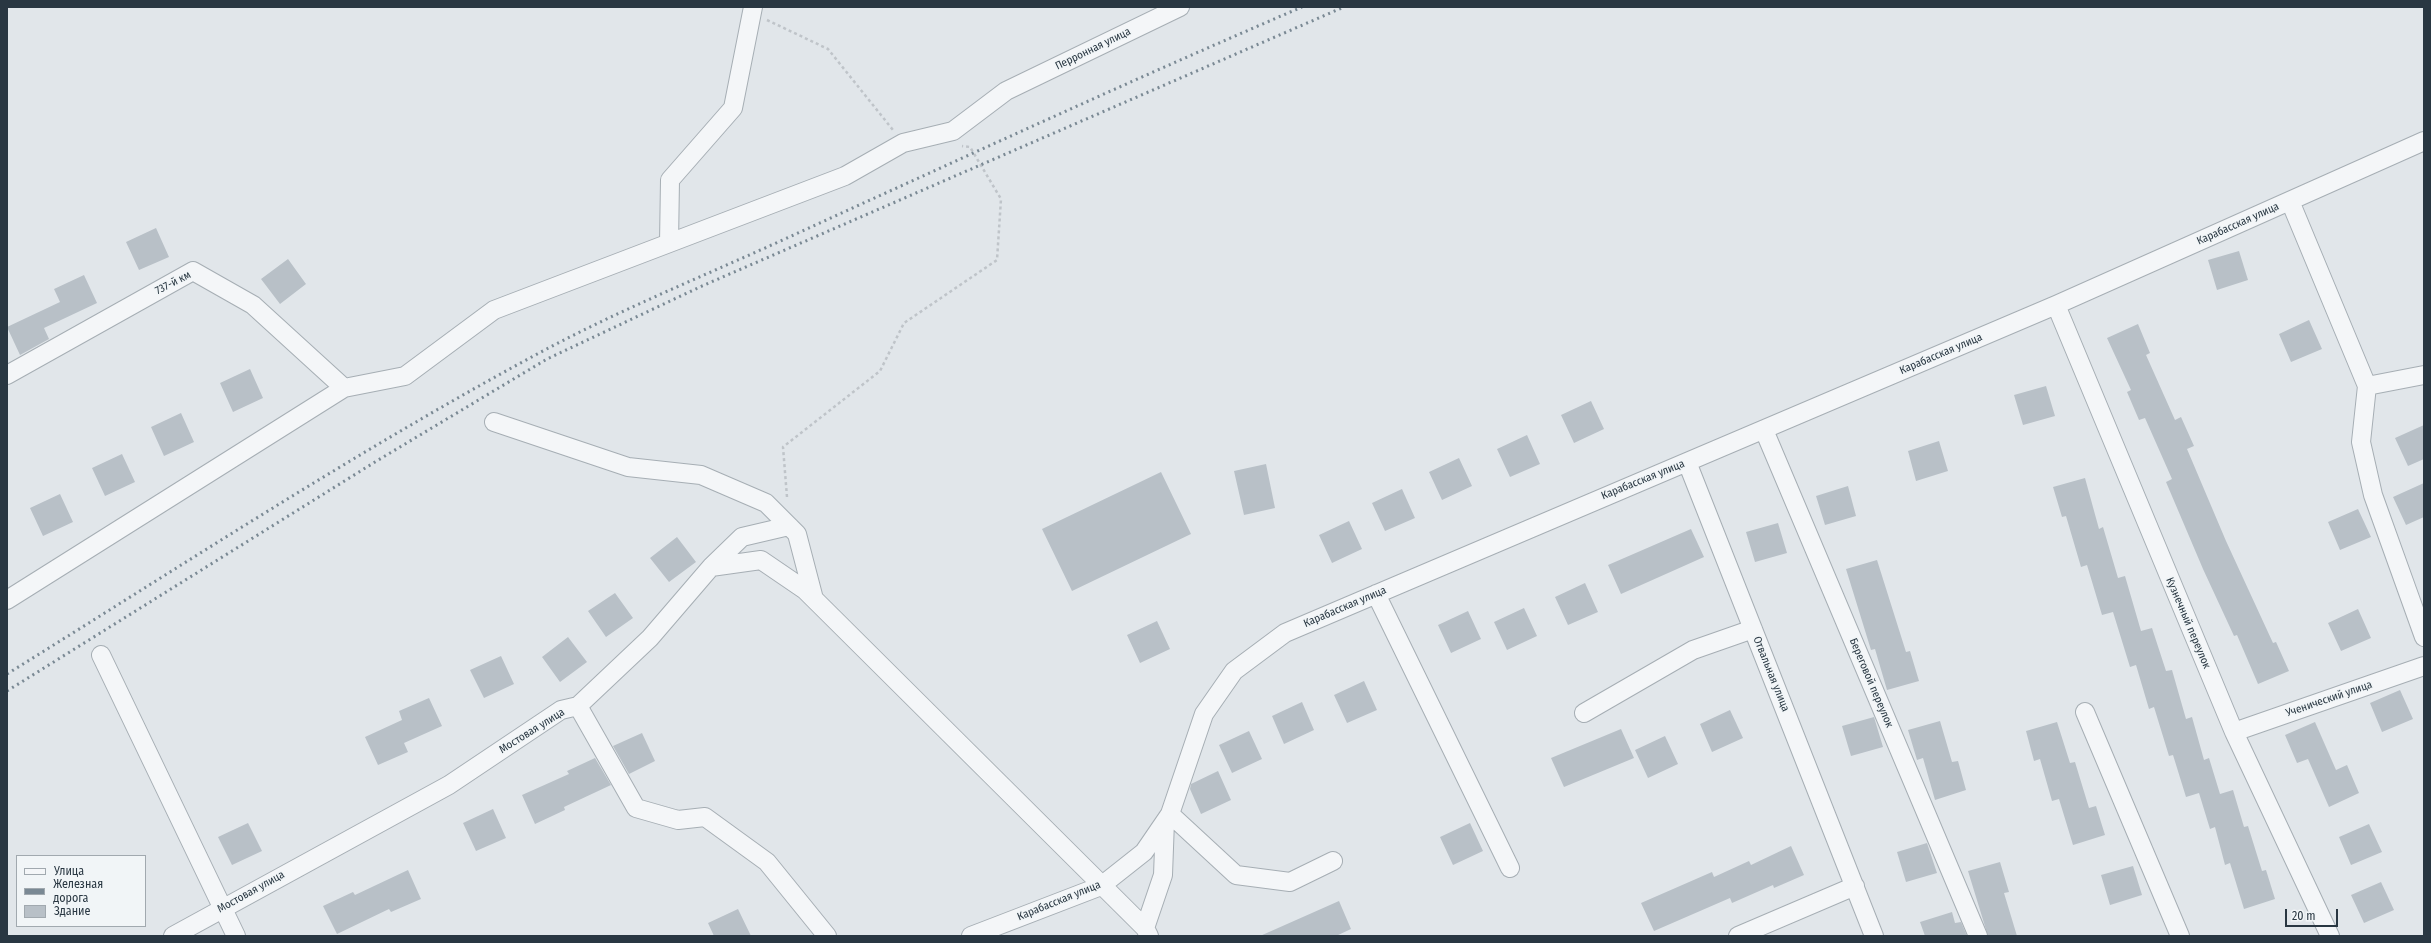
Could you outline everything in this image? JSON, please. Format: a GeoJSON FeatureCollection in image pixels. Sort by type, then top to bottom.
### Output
{"type":"FeatureCollection","features":[{"type":"Feature","properties":{"kind":"street","name":"Перронная улица"},"geometry":{"type":"LineString","coordinates":[[344,388],[405,376],[494,310],[844,176],[903,143],[953,131],[1006,91],[1180,7]]}},
{"type":"Feature","properties":{"kind":"street"},"geometry":{"type":"LineString","coordinates":[[669,243],[670,180],[733,108],[753,10]]}},
{"type":"Feature","properties":{"kind":"street","name":"Карабасская улица"},"geometry":{"type":"LineString","coordinates":[[971,936],[1101,886],[1144,852],[1167,817],[1204,714],[1234,671],[1285,633],[2056,305],[2424,142]]}},
{"type":"Feature","properties":{"kind":"street"},"geometry":{"type":"LineString","coordinates":[[2290,201],[2367,386],[2361,442],[2362,450],[2373,495],[2424,637]]}},
{"type":"Feature","properties":{"kind":"street","name":"737-й км"},"geometry":{"type":"LineString","coordinates":[[7,375],[193,271],[253,305],[344,388]]}},
{"type":"Feature","properties":{"kind":"street","name":"Кузнечный переулок"},"geometry":{"type":"LineString","coordinates":[[2056,305],[2234,732],[2330,936]]}},
{"type":"Feature","properties":{"kind":"street"},"geometry":{"type":"LineString","coordinates":[[2367,386],[2424,375]]}},
{"type":"Feature","properties":{"kind":"street"},"geometry":{"type":"LineString","coordinates":[[7,600],[344,388]]}},
{"type":"Feature","properties":{"kind":"street"},"geometry":{"type":"LineString","coordinates":[[494,422],[628,467],[701,475],[766,503],[797,534],[814,599]]}},
{"type":"Feature","properties":{"kind":"street","name":"Береговой переулок"},"geometry":{"type":"LineString","coordinates":[[1764,430],[1978,936]]}},
{"type":"Feature","properties":{"kind":"street","name":"Отвальная улица"},"geometry":{"type":"LineString","coordinates":[[1687,462],[1856,886],[1874,936]]}},
{"type":"Feature","properties":{"kind":"street"},"geometry":{"type":"LineString","coordinates":[[578,706],[650,638],[711,567],[742,537],[789,526]]}},
{"type":"Feature","properties":{"kind":"street"},"geometry":{"type":"LineString","coordinates":[[711,567],[762,560],[814,599],[1147,932],[1163,875],[1167,817]]}},
{"type":"Feature","properties":{"kind":"street"},"geometry":{"type":"LineString","coordinates":[[1376,594],[1510,868]]}},
{"type":"Feature","properties":{"kind":"street"},"geometry":{"type":"LineString","coordinates":[[1584,713],[1694,650],[1753,629]]}},
{"type":"Feature","properties":{"kind":"street"},"geometry":{"type":"LineString","coordinates":[[101,655],[236,936]]}},
{"type":"Feature","properties":{"kind":"street","name":"Ученический улица"},"geometry":{"type":"LineString","coordinates":[[2234,732],[2424,666]]}},
{"type":"Feature","properties":{"kind":"street","name":"Мостовая улица"},"geometry":{"type":"LineString","coordinates":[[173,936],[448,785],[561,710],[578,706],[636,808],[678,820],[705,817],[767,862],[826,936]]}},
{"type":"Feature","properties":{"kind":"street"},"geometry":{"type":"LineString","coordinates":[[2085,712],[2180,936]]}},
{"type":"Feature","properties":{"kind":"street"},"geometry":{"type":"LineString","coordinates":[[1167,817],[1236,875],[1290,882],[1333,861]]}},
{"type":"Feature","properties":{"kind":"street"},"geometry":{"type":"LineString","coordinates":[[1738,936],[1856,886]]}},
{"type":"Feature","properties":{"kind":"path"},"geometry":{"type":"LineString","coordinates":[[753,10],[828,49],[892,130],[899,131]]}},
{"type":"Feature","properties":{"kind":"path"},"geometry":{"type":"LineString","coordinates":[[789,526],[783,447],[880,371],[904,323],[997,260],[1001,199],[970,147],[955,144]]}},
{"type":"Feature","properties":{"kind":"building"},"geometry":{"type":"Polygon","coordinates":[[[156,228],[169,257],[139,270],[126,242],[156,228]]]}},
{"type":"Feature","properties":{"kind":"building"},"geometry":{"type":"Polygon","coordinates":[[[2239,251],[2248,280],[2217,290],[2208,260],[2239,251]]]}},
{"type":"Feature","properties":{"kind":"building"},"geometry":{"type":"Polygon","coordinates":[[[288,259],[306,284],[280,304],[261,279],[288,259]]]}},
{"type":"Feature","properties":{"kind":"building"},"geometry":{"type":"Polygon","coordinates":[[[84,275],[97,303],[44,328],[49,339],[20,355],[7,327],[60,302],[54,289],[84,275]]]}},
{"type":"Feature","properties":{"kind":"building"},"geometry":{"type":"Polygon","coordinates":[[[2309,320],[2322,349],[2291,362],[2279,334],[2309,320]]]}},
{"type":"Feature","properties":{"kind":"building"},"geometry":{"type":"Polygon","coordinates":[[[2138,324],[2150,353],[2146,355],[2175,420],[2181,417],[2194,446],[2187,449],[2226,541],[2273,643],[2276,642],[2289,671],[2258,684],[2237,635],[2234,636],[2203,569],[2166,482],[2172,479],[2145,418],[2139,420],[2127,392],[2131,390],[2107,338],[2138,324]]]}},
{"type":"Feature","properties":{"kind":"building"},"geometry":{"type":"Polygon","coordinates":[[[250,369],[263,398],[233,412],[220,383],[250,369]]]}},
{"type":"Feature","properties":{"kind":"building"},"geometry":{"type":"Polygon","coordinates":[[[2046,386],[2055,416],[2023,425],[2014,395],[2046,386]]]}},
{"type":"Feature","properties":{"kind":"building"},"geometry":{"type":"Polygon","coordinates":[[[1591,401],[1604,429],[1574,443],[1561,415],[1591,401]]]}},
{"type":"Feature","properties":{"kind":"building"},"geometry":{"type":"Polygon","coordinates":[[[181,413],[194,442],[164,456],[151,427],[181,413]]]}},
{"type":"Feature","properties":{"kind":"building"},"geometry":{"type":"Polygon","coordinates":[[[2424,425],[2424,459],[2408,466],[2395,438],[2424,425]]]}},
{"type":"Feature","properties":{"kind":"building"},"geometry":{"type":"Polygon","coordinates":[[[1527,435],[1540,464],[1510,477],[1497,449],[1527,435]]]}},
{"type":"Feature","properties":{"kind":"building"},"geometry":{"type":"Polygon","coordinates":[[[1939,441],[1948,471],[1916,481],[1908,451],[1939,441]]]}},
{"type":"Feature","properties":{"kind":"building"},"geometry":{"type":"Polygon","coordinates":[[[122,454],[135,482],[105,496],[92,468],[122,454]]]}},
{"type":"Feature","properties":{"kind":"building"},"geometry":{"type":"Polygon","coordinates":[[[1459,458],[1472,486],[1442,500],[1429,472],[1459,458]]]}},
{"type":"Feature","properties":{"kind":"building"},"geometry":{"type":"Polygon","coordinates":[[[1266,464],[1275,508],[1244,515],[1234,471],[1266,464]]]}},
{"type":"Feature","properties":{"kind":"building"},"geometry":{"type":"Polygon","coordinates":[[[1161,472],[1191,534],[1072,591],[1042,529],[1161,472]]]}},
{"type":"Feature","properties":{"kind":"building"},"geometry":{"type":"Polygon","coordinates":[[[2085,478],[2099,529],[2103,527],[2118,578],[2125,576],[2141,631],[2152,628],[2166,671],[2172,670],[2186,719],[2192,717],[2204,760],[2209,758],[2220,794],[2233,790],[2244,827],[2248,826],[2262,871],[2266,870],[2275,899],[2244,909],[2230,863],[2225,865],[2215,827],[2210,829],[2199,793],[2186,797],[2173,755],[2169,756],[2154,707],[2149,709],[2136,665],[2130,667],[2113,612],[2102,615],[2087,565],[2081,567],[2066,516],[2062,517],[2053,487],[2085,478]]]}},
{"type":"Feature","properties":{"kind":"building"},"geometry":{"type":"Polygon","coordinates":[[[2424,483],[2424,517],[2406,525],[2393,497],[2424,483]]]}},
{"type":"Feature","properties":{"kind":"building"},"geometry":{"type":"Polygon","coordinates":[[[1848,486],[1856,516],[1825,525],[1816,496],[1848,486]]]}},
{"type":"Feature","properties":{"kind":"building"},"geometry":{"type":"Polygon","coordinates":[[[1402,489],[1415,518],[1385,531],[1372,503],[1402,489]]]}},
{"type":"Feature","properties":{"kind":"building"},"geometry":{"type":"Polygon","coordinates":[[[60,494],[73,522],[43,536],[30,508],[60,494]]]}},
{"type":"Feature","properties":{"kind":"building"},"geometry":{"type":"Polygon","coordinates":[[[2358,509],[2371,537],[2340,550],[2328,522],[2358,509]]]}},
{"type":"Feature","properties":{"kind":"building"},"geometry":{"type":"Polygon","coordinates":[[[1349,521],[1362,549],[1332,563],[1319,535],[1349,521]]]}},
{"type":"Feature","properties":{"kind":"building"},"geometry":{"type":"Polygon","coordinates":[[[1778,523],[1787,553],[1755,562],[1746,532],[1778,523]]]}},
{"type":"Feature","properties":{"kind":"building"},"geometry":{"type":"Polygon","coordinates":[[[1691,529],[1704,557],[1621,594],[1608,565],[1691,529]]]}},
{"type":"Feature","properties":{"kind":"building"},"geometry":{"type":"Polygon","coordinates":[[[677,537],[696,562],[669,582],[650,558],[677,537]]]}},
{"type":"Feature","properties":{"kind":"building"},"geometry":{"type":"Polygon","coordinates":[[[1877,560],[1906,652],[1910,651],[1919,681],[1887,690],[1875,649],[1871,650],[1846,569],[1877,560]]]}},
{"type":"Feature","properties":{"kind":"building"},"geometry":{"type":"Polygon","coordinates":[[[1585,583],[1598,612],[1568,625],[1555,597],[1585,583]]]}},
{"type":"Feature","properties":{"kind":"building"},"geometry":{"type":"Polygon","coordinates":[[[615,593],[633,618],[606,637],[588,611],[615,593]]]}},
{"type":"Feature","properties":{"kind":"building"},"geometry":{"type":"Polygon","coordinates":[[[1524,608],[1537,636],[1507,650],[1494,622],[1524,608]]]}},
{"type":"Feature","properties":{"kind":"building"},"geometry":{"type":"Polygon","coordinates":[[[2358,609],[2371,638],[2341,651],[2328,623],[2358,609]]]}},
{"type":"Feature","properties":{"kind":"building"},"geometry":{"type":"Polygon","coordinates":[[[1468,611],[1481,639],[1451,653],[1438,625],[1468,611]]]}},
{"type":"Feature","properties":{"kind":"building"},"geometry":{"type":"Polygon","coordinates":[[[1157,621],[1170,649],[1140,663],[1127,635],[1157,621]]]}},
{"type":"Feature","properties":{"kind":"building"},"geometry":{"type":"Polygon","coordinates":[[[568,637],[587,662],[560,682],[542,657],[568,637]]]}},
{"type":"Feature","properties":{"kind":"building"},"geometry":{"type":"Polygon","coordinates":[[[501,656],[514,684],[484,698],[470,670],[501,656]]]}},
{"type":"Feature","properties":{"kind":"building"},"geometry":{"type":"Polygon","coordinates":[[[1364,681],[1377,710],[1347,723],[1334,695],[1364,681]]]}},
{"type":"Feature","properties":{"kind":"building"},"geometry":{"type":"Polygon","coordinates":[[[2400,690],[2413,719],[2382,732],[2370,703],[2400,690]]]}},
{"type":"Feature","properties":{"kind":"building"},"geometry":{"type":"Polygon","coordinates":[[[429,698],[442,726],[404,743],[408,752],[378,765],[365,737],[402,720],[399,711],[429,698]]]}},
{"type":"Feature","properties":{"kind":"building"},"geometry":{"type":"Polygon","coordinates":[[[1302,702],[1314,730],[1284,744],[1272,716],[1302,702]]]}},
{"type":"Feature","properties":{"kind":"building"},"geometry":{"type":"Polygon","coordinates":[[[1730,710],[1743,738],[1712,752],[1700,724],[1730,710]]]}},
{"type":"Feature","properties":{"kind":"building"},"geometry":{"type":"Polygon","coordinates":[[[1874,717],[1883,747],[1851,756],[1842,726],[1874,717]]]}},
{"type":"Feature","properties":{"kind":"building"},"geometry":{"type":"Polygon","coordinates":[[[1940,721],[1952,762],[1958,761],[1966,790],[1935,800],[1923,758],[1917,760],[1908,730],[1940,721]]]}},
{"type":"Feature","properties":{"kind":"building"},"geometry":{"type":"Polygon","coordinates":[[[2057,722],[2070,763],[2075,762],[2089,808],[2096,806],[2105,835],[2073,845],[2059,799],[2052,801],[2040,759],[2034,761],[2026,731],[2057,722]]]}},
{"type":"Feature","properties":{"kind":"building"},"geometry":{"type":"Polygon","coordinates":[[[2315,722],[2336,770],[2347,765],[2359,793],[2329,807],[2308,759],[2297,763],[2285,735],[2315,722]]]}},
{"type":"Feature","properties":{"kind":"building"},"geometry":{"type":"Polygon","coordinates":[[[1621,729],[1634,758],[1564,787],[1551,758],[1621,729]]]}},
{"type":"Feature","properties":{"kind":"building"},"geometry":{"type":"Polygon","coordinates":[[[1249,731],[1262,759],[1232,773],[1219,745],[1249,731]]]}},
{"type":"Feature","properties":{"kind":"building"},"geometry":{"type":"Polygon","coordinates":[[[642,733],[655,761],[629,774],[613,746],[642,733]]]}},
{"type":"Feature","properties":{"kind":"building"},"geometry":{"type":"Polygon","coordinates":[[[1665,736],[1678,764],[1648,778],[1635,750],[1665,736]]]}},
{"type":"Feature","properties":{"kind":"building"},"geometry":{"type":"Polygon","coordinates":[[[595,758],[611,785],[564,807],[565,810],[535,824],[522,795],[569,774],[567,771],[595,758]]]}},
{"type":"Feature","properties":{"kind":"building"},"geometry":{"type":"Polygon","coordinates":[[[1218,771],[1231,800],[1201,814],[1190,789],[1191,784],[1218,771]]]}},
{"type":"Feature","properties":{"kind":"building"},"geometry":{"type":"Polygon","coordinates":[[[493,809],[506,838],[476,851],[463,823],[493,809]]]}},
{"type":"Feature","properties":{"kind":"building"},"geometry":{"type":"Polygon","coordinates":[[[248,823],[262,851],[232,865],[218,837],[248,823]]]}},
{"type":"Feature","properties":{"kind":"building"},"geometry":{"type":"Polygon","coordinates":[[[1470,823],[1483,851],[1453,865],[1440,837],[1470,823]]]}},
{"type":"Feature","properties":{"kind":"building"},"geometry":{"type":"Polygon","coordinates":[[[2369,824],[2382,852],[2351,865],[2339,837],[2369,824]]]}},
{"type":"Feature","properties":{"kind":"building"},"geometry":{"type":"Polygon","coordinates":[[[1927,843],[1937,873],[1906,882],[1897,852],[1927,843]]]}},
{"type":"Feature","properties":{"kind":"building"},"geometry":{"type":"Polygon","coordinates":[[[1791,846],[1804,875],[1774,888],[1773,885],[1732,903],[1730,898],[1654,931],[1641,903],[1712,872],[1714,877],[1749,861],[1751,865],[1791,846]]]}},
{"type":"Feature","properties":{"kind":"building"},"geometry":{"type":"Polygon","coordinates":[[[2000,862],[2009,892],[2004,893],[2017,936],[1988,936],[1968,871],[2000,862]]]}},
{"type":"Feature","properties":{"kind":"building"},"geometry":{"type":"Polygon","coordinates":[[[2133,866],[2142,895],[2110,905],[2101,875],[2133,866]]]}},
{"type":"Feature","properties":{"kind":"building"},"geometry":{"type":"Polygon","coordinates":[[[408,870],[421,899],[391,912],[389,909],[337,934],[323,906],[353,892],[355,895],[408,870]]]}},
{"type":"Feature","properties":{"kind":"building"},"geometry":{"type":"Polygon","coordinates":[[[2381,882],[2394,910],[2364,923],[2351,895],[2381,882]]]}},
{"type":"Feature","properties":{"kind":"building"},"geometry":{"type":"Polygon","coordinates":[[[1339,901],[1351,929],[1336,936],[1260,936],[1339,901]]]}},
{"type":"Feature","properties":{"kind":"building"},"geometry":{"type":"Polygon","coordinates":[[[738,909],[751,936],[714,936],[708,923],[738,909]]]}},
{"type":"Feature","properties":{"kind":"building"},"geometry":{"type":"Polygon","coordinates":[[[1952,912],[1955,923],[1961,922],[1967,936],[1925,936],[1920,922],[1952,912]]]}},
{"type":"Feature","properties":{"kind":"railway"},"geometry":{"type":"LineString","coordinates":[[7,674],[338,468],[405,428],[541,352],[637,305],[1051,118],[1302,7]]}},
{"type":"Feature","properties":{"kind":"railway"},"geometry":{"type":"LineString","coordinates":[[7,691],[375,462],[547,359],[702,286],[1344,7]]}}]}
